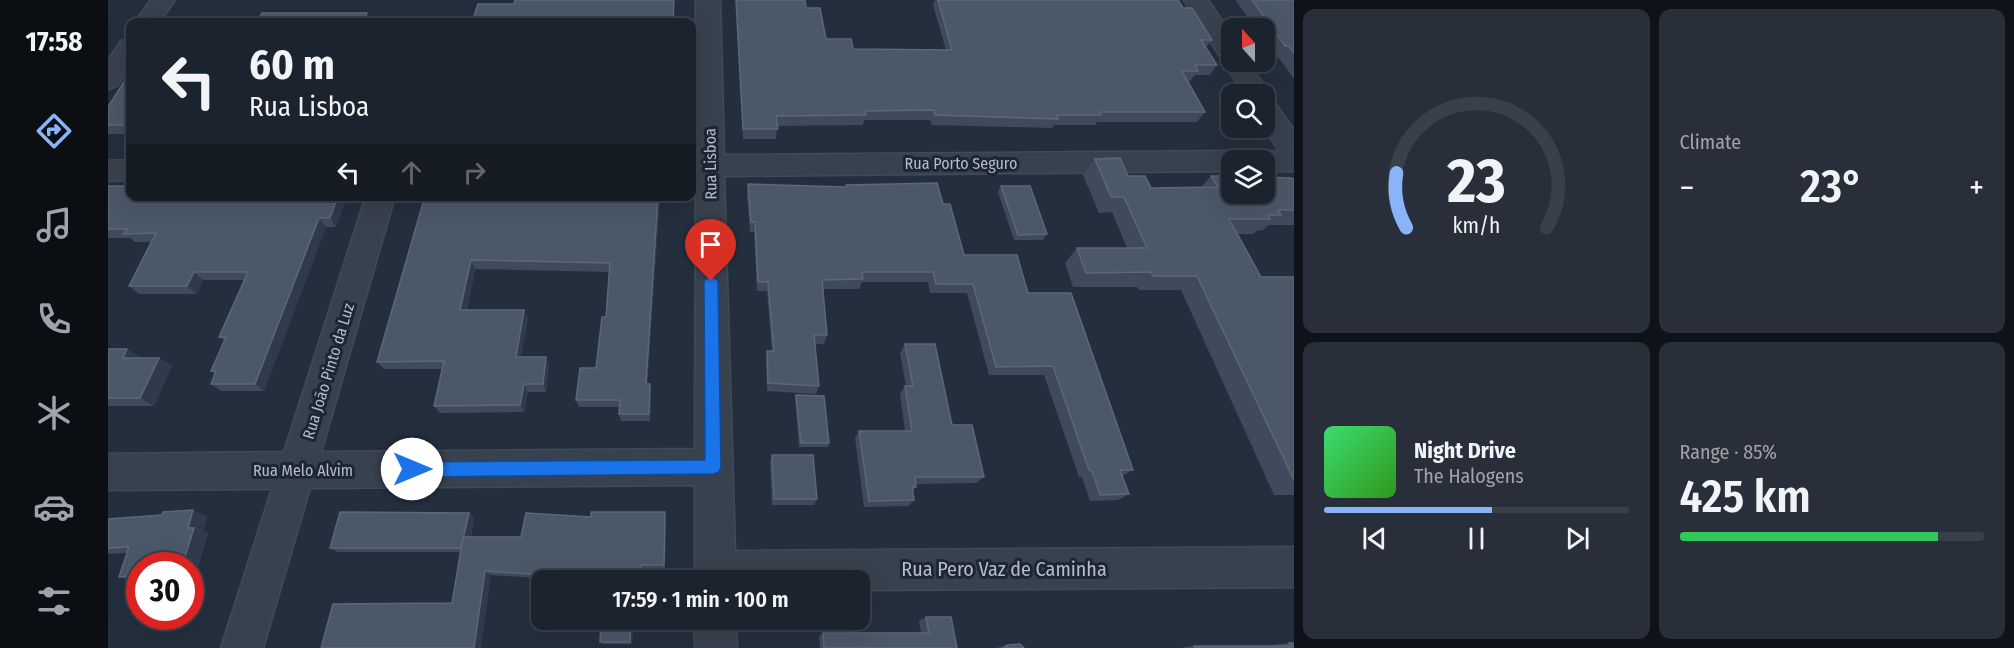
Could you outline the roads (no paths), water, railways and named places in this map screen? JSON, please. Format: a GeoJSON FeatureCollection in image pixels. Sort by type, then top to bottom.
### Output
{"type":"FeatureCollection","features":[{"type":"Feature","properties":{"kind":"street"},"geometry":{"type":"LineString","coordinates":[[150,18],[163,0]]}},
{"type":"Feature","properties":{"kind":"street","name":"Rua Lisboa"},"geometry":{"type":"LineString","coordinates":[[708,0],[701,166],[715,570]]}},
{"type":"Feature","properties":{"kind":"street"},"geometry":{"type":"LineString","coordinates":[[1196,0],[1221,38]]}},
{"type":"Feature","properties":{"kind":"street"},"geometry":{"type":"LineString","coordinates":[[108,80],[126,53]]}},
{"type":"Feature","properties":{"kind":"street"},"geometry":{"type":"LineString","coordinates":[[1275,123],[1294,152]]}},
{"type":"Feature","properties":{"kind":"street","name":"Rua Porto Seguro"},"geometry":{"type":"LineString","coordinates":[[701,166],[1221,161]]}},
{"type":"Feature","properties":{"kind":"street"},"geometry":{"type":"LineString","coordinates":[[1275,161],[1294,161]]}},
{"type":"Feature","properties":{"kind":"street"},"geometry":{"type":"LineString","coordinates":[[108,171],[126,170]]}},
{"type":"Feature","properties":{"kind":"street","name":"Rua João Pinto da Luz"},"geometry":{"type":"LineString","coordinates":[[242,648],[379,201]]}},
{"type":"Feature","properties":{"kind":"street","name":"Rua Melo Alvim"},"geometry":{"type":"LineString","coordinates":[[108,472],[713,467]]}},
{"type":"Feature","properties":{"kind":"street","name":"Rua Pero Vaz de Caminha"},"geometry":{"type":"LineString","coordinates":[[870,574],[1294,567]]}},
{"type":"Feature","properties":{"kind":"street"},"geometry":{"type":"LineString","coordinates":[[715,630],[716,648]]}}]}
